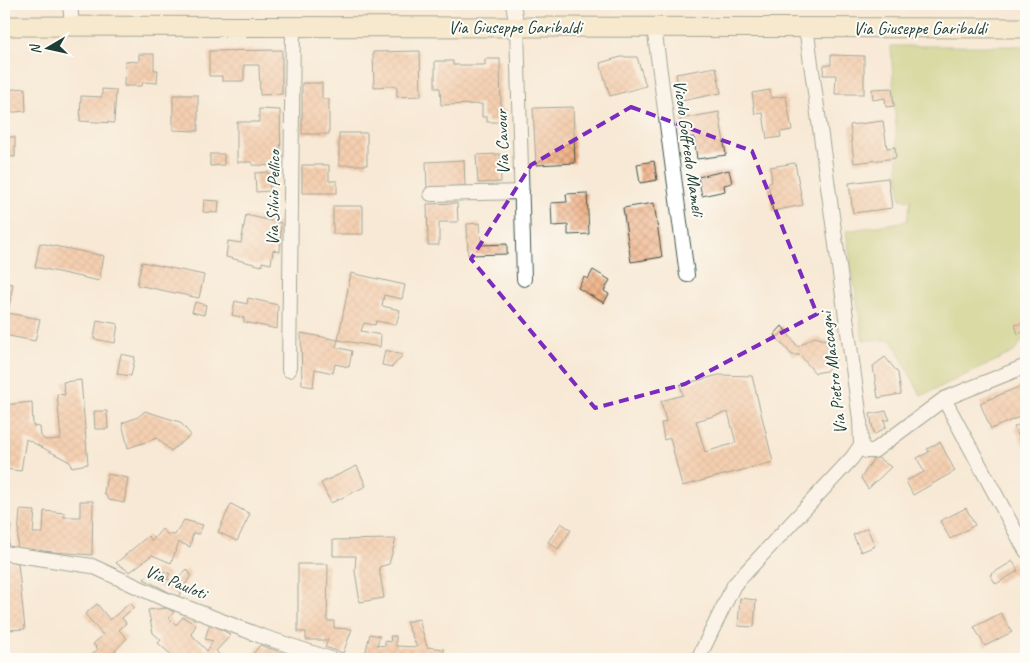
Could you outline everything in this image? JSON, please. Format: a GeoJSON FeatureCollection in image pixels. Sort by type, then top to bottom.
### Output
{"type":"FeatureCollection","features":[{"type":"Feature","properties":{"kind":"main road","name":"Via Giuseppe Garibaldi"},"geometry":{"type":"LineString","coordinates":[[4,26],[1026,28]]}},
{"type":"Feature","properties":{"kind":"street"},"geometry":{"type":"LineString","coordinates":[[70,4],[72,26]]}},
{"type":"Feature","properties":{"kind":"street","name":"Via Cavour"},"geometry":{"type":"LineString","coordinates":[[513,4],[517,27],[524,279]]}},
{"type":"Feature","properties":{"kind":"street","name":"Via Silvio Pellico"},"geometry":{"type":"LineString","coordinates":[[290,370],[293,26]]}},
{"type":"Feature","properties":{"kind":"street","name":"Vicolo Goffredo Mameli"},"geometry":{"type":"LineString","coordinates":[[654,27],[687,274]]}},
{"type":"Feature","properties":{"kind":"street","name":"Via Pietro Mascagni"},"geometry":{"type":"LineString","coordinates":[[698,659],[734,585],[852,458],[860,445],[860,419],[806,28]]}},
{"type":"Feature","properties":{"kind":"street"},"geometry":{"type":"LineString","coordinates":[[431,194],[522,192]]}},
{"type":"Feature","properties":{"kind":"street"},"geometry":{"type":"LineString","coordinates":[[860,445],[866,451],[874,450],[944,399],[1026,366]]}},
{"type":"Feature","properties":{"kind":"street"},"geometry":{"type":"LineString","coordinates":[[944,399],[1026,551]]}},
{"type":"Feature","properties":{"kind":"street","name":"Via Pauloti"},"geometry":{"type":"LineString","coordinates":[[4,553],[92,566],[162,598],[261,636],[331,659]]}},
{"type":"Feature","properties":{"kind":"highlighted area"},"geometry":{"type":"Polygon","coordinates":[[[631,107],[752,151],[817,314],[685,384],[595,408],[471,259],[531,165],[631,107]]]}},
{"type":"Feature","properties":{"kind":"green space"},"geometry":{"type":"Polygon","coordinates":[[[891,46],[1026,46],[1026,336],[1014,352],[921,396],[892,340],[863,340],[846,231],[907,221],[911,200],[900,199],[891,46]]]}},
{"type":"Feature","properties":{"kind":"building"},"geometry":{"type":"Polygon","coordinates":[[[332,4],[332,6],[294,5],[332,4]]]}},
{"type":"Feature","properties":{"kind":"building"},"geometry":{"type":"Polygon","coordinates":[[[282,50],[282,94],[260,95],[259,65],[244,65],[244,81],[222,81],[222,76],[209,76],[209,51],[282,50]]]}},
{"type":"Feature","properties":{"kind":"building"},"geometry":{"type":"Polygon","coordinates":[[[420,51],[421,96],[397,97],[397,86],[374,87],[373,52],[420,51]]]}},
{"type":"Feature","properties":{"kind":"building"},"geometry":{"type":"Polygon","coordinates":[[[139,54],[154,54],[154,70],[158,70],[157,83],[143,82],[142,86],[124,86],[125,61],[139,62],[139,54]]]}},
{"type":"Feature","properties":{"kind":"building"},"geometry":{"type":"Polygon","coordinates":[[[831,55],[864,56],[864,94],[835,94],[836,75],[823,75],[824,65],[831,65],[831,55]]]}},
{"type":"Feature","properties":{"kind":"building"},"geometry":{"type":"Polygon","coordinates":[[[621,57],[637,57],[646,86],[610,96],[600,63],[621,57]]]}},
{"type":"Feature","properties":{"kind":"building"},"geometry":{"type":"Polygon","coordinates":[[[485,59],[500,59],[501,110],[505,110],[505,122],[487,122],[487,117],[482,117],[482,104],[441,105],[440,88],[435,88],[435,61],[453,61],[453,65],[485,65],[485,59]]]}},
{"type":"Feature","properties":{"kind":"building"},"geometry":{"type":"Polygon","coordinates":[[[716,67],[721,93],[681,101],[676,74],[716,67]]]}},
{"type":"Feature","properties":{"kind":"building"},"geometry":{"type":"Polygon","coordinates":[[[302,83],[322,83],[322,99],[329,99],[329,134],[302,134],[302,83]]]}},
{"type":"Feature","properties":{"kind":"building"},"geometry":{"type":"Polygon","coordinates":[[[25,88],[26,111],[4,113],[4,90],[25,88]]]}},
{"type":"Feature","properties":{"kind":"building"},"geometry":{"type":"Polygon","coordinates":[[[892,88],[894,106],[886,107],[885,98],[873,100],[872,89],[892,88]]]}},
{"type":"Feature","properties":{"kind":"building"},"geometry":{"type":"Polygon","coordinates":[[[102,89],[116,90],[114,123],[80,121],[81,96],[102,97],[102,89]]]}},
{"type":"Feature","properties":{"kind":"building"},"geometry":{"type":"Polygon","coordinates":[[[770,90],[771,98],[786,96],[792,130],[780,132],[781,137],[767,139],[763,113],[755,114],[752,93],[770,90]]]}},
{"type":"Feature","properties":{"kind":"building"},"geometry":{"type":"Polygon","coordinates":[[[173,95],[198,95],[198,131],[173,130],[173,95]]]}},
{"type":"Feature","properties":{"kind":"building"},"geometry":{"type":"Polygon","coordinates":[[[573,107],[575,163],[536,165],[533,108],[573,107]]]}},
{"type":"Feature","properties":{"kind":"building"},"geometry":{"type":"Polygon","coordinates":[[[259,109],[280,110],[281,166],[252,165],[252,162],[237,162],[237,122],[259,122],[259,109]]]}},
{"type":"Feature","properties":{"kind":"building"},"geometry":{"type":"Polygon","coordinates":[[[719,112],[726,155],[697,159],[694,137],[683,138],[680,119],[719,112]]]}},
{"type":"Feature","properties":{"kind":"building"},"geometry":{"type":"Polygon","coordinates":[[[883,121],[887,148],[895,147],[896,158],[854,163],[850,125],[883,121]]]}},
{"type":"Feature","properties":{"kind":"building"},"geometry":{"type":"Polygon","coordinates":[[[339,133],[367,133],[367,165],[339,165],[339,133]]]}},
{"type":"Feature","properties":{"kind":"building"},"geometry":{"type":"Polygon","coordinates":[[[4,137],[15,137],[15,157],[4,156],[4,137]]]}},
{"type":"Feature","properties":{"kind":"building"},"geometry":{"type":"Polygon","coordinates":[[[210,154],[224,154],[224,165],[210,166],[210,154]]]}},
{"type":"Feature","properties":{"kind":"building"},"geometry":{"type":"Polygon","coordinates":[[[500,154],[501,182],[478,183],[476,155],[500,154]]]}},
{"type":"Feature","properties":{"kind":"building"},"geometry":{"type":"Polygon","coordinates":[[[464,160],[465,186],[427,188],[426,162],[464,160]]]}},
{"type":"Feature","properties":{"kind":"building"},"geometry":{"type":"Polygon","coordinates":[[[654,161],[657,180],[640,183],[637,164],[654,161]]]}},
{"type":"Feature","properties":{"kind":"building"},"geometry":{"type":"Polygon","coordinates":[[[795,163],[803,205],[773,211],[768,183],[772,182],[770,167],[795,163]]]}},
{"type":"Feature","properties":{"kind":"building"},"geometry":{"type":"Polygon","coordinates":[[[302,165],[329,165],[329,181],[337,181],[337,193],[302,193],[302,165]]]}},
{"type":"Feature","properties":{"kind":"building"},"geometry":{"type":"Polygon","coordinates":[[[729,170],[732,183],[724,185],[725,191],[702,196],[698,177],[729,170]]]}},
{"type":"Feature","properties":{"kind":"building"},"geometry":{"type":"Polygon","coordinates":[[[269,172],[270,191],[256,192],[255,173],[269,172]]]}},
{"type":"Feature","properties":{"kind":"building"},"geometry":{"type":"Polygon","coordinates":[[[888,178],[892,208],[853,213],[849,183],[888,178]]]}},
{"type":"Feature","properties":{"kind":"building"},"geometry":{"type":"Polygon","coordinates":[[[587,193],[589,234],[568,235],[568,225],[552,226],[551,203],[567,202],[566,194],[587,193]]]}},
{"type":"Feature","properties":{"kind":"building"},"geometry":{"type":"Polygon","coordinates":[[[204,200],[219,201],[218,213],[203,212],[204,200]]]}},
{"type":"Feature","properties":{"kind":"building"},"geometry":{"type":"Polygon","coordinates":[[[457,203],[458,222],[439,222],[439,245],[428,245],[427,204],[457,203]]]}},
{"type":"Feature","properties":{"kind":"building"},"geometry":{"type":"Polygon","coordinates":[[[654,203],[662,257],[631,262],[623,208],[654,203]]]}},
{"type":"Feature","properties":{"kind":"building"},"geometry":{"type":"Polygon","coordinates":[[[333,206],[363,206],[363,234],[333,234],[333,206]]]}},
{"type":"Feature","properties":{"kind":"building"},"geometry":{"type":"Polygon","coordinates":[[[246,215],[281,223],[280,252],[273,250],[271,264],[262,262],[262,266],[226,257],[228,241],[241,243],[246,215]]]}},
{"type":"Feature","properties":{"kind":"building"},"geometry":{"type":"Polygon","coordinates":[[[480,223],[481,245],[507,244],[507,254],[468,255],[467,224],[480,223]]]}},
{"type":"Feature","properties":{"kind":"building"},"geometry":{"type":"Polygon","coordinates":[[[40,243],[104,256],[99,281],[35,267],[40,243]]]}},
{"type":"Feature","properties":{"kind":"building"},"geometry":{"type":"Polygon","coordinates":[[[142,262],[204,275],[199,298],[137,285],[142,262]]]}},
{"type":"Feature","properties":{"kind":"building"},"geometry":{"type":"Polygon","coordinates":[[[593,270],[610,280],[604,291],[609,294],[604,303],[578,288],[584,277],[588,279],[593,270]]]}},
{"type":"Feature","properties":{"kind":"building"},"geometry":{"type":"Polygon","coordinates":[[[351,273],[405,285],[402,299],[384,295],[382,306],[400,310],[396,325],[376,321],[375,325],[364,323],[361,331],[381,335],[380,347],[338,340],[351,273]]]}},
{"type":"Feature","properties":{"kind":"building"},"geometry":{"type":"Polygon","coordinates":[[[4,283],[13,284],[8,313],[40,319],[35,341],[4,335],[4,283]]]}},
{"type":"Feature","properties":{"kind":"building"},"geometry":{"type":"Polygon","coordinates":[[[248,298],[278,305],[277,329],[244,322],[244,318],[232,315],[235,301],[247,304],[248,298]]]}},
{"type":"Feature","properties":{"kind":"building"},"geometry":{"type":"Polygon","coordinates":[[[195,302],[206,305],[204,315],[192,312],[195,302]]]}},
{"type":"Feature","properties":{"kind":"building"},"geometry":{"type":"Polygon","coordinates":[[[97,320],[118,324],[115,343],[94,339],[97,320]]]}},
{"type":"Feature","properties":{"kind":"building"},"geometry":{"type":"Polygon","coordinates":[[[1025,322],[1026,331],[1018,334],[1015,325],[1025,322]]]}},
{"type":"Feature","properties":{"kind":"building"},"geometry":{"type":"Polygon","coordinates":[[[782,326],[798,347],[814,337],[830,341],[836,360],[826,371],[815,373],[800,355],[792,355],[774,335],[782,326]]]}},
{"type":"Feature","properties":{"kind":"building"},"geometry":{"type":"Polygon","coordinates":[[[301,333],[338,340],[336,347],[352,351],[349,367],[335,364],[333,373],[315,369],[313,387],[302,385],[301,333]]]}},
{"type":"Feature","properties":{"kind":"building"},"geometry":{"type":"Polygon","coordinates":[[[385,350],[403,355],[392,367],[382,365],[385,350]]]}},
{"type":"Feature","properties":{"kind":"building"},"geometry":{"type":"Polygon","coordinates":[[[121,354],[135,357],[131,376],[117,374],[121,354]]]}},
{"type":"Feature","properties":{"kind":"building"},"geometry":{"type":"Polygon","coordinates":[[[885,357],[898,373],[901,394],[878,398],[873,366],[885,357]]]}},
{"type":"Feature","properties":{"kind":"building"},"geometry":{"type":"Polygon","coordinates":[[[719,375],[752,376],[773,462],[682,486],[670,438],[664,440],[661,423],[666,422],[661,401],[683,395],[680,385],[719,375]],[[728,412],[696,421],[705,452],[736,443],[728,412]]]}},
{"type":"Feature","properties":{"kind":"building"},"geometry":{"type":"Polygon","coordinates":[[[81,380],[88,464],[71,467],[70,462],[26,439],[21,471],[5,469],[8,452],[4,405],[32,402],[33,426],[40,427],[41,436],[45,440],[61,439],[57,394],[65,395],[63,382],[81,380]]]}},
{"type":"Feature","properties":{"kind":"building"},"geometry":{"type":"Polygon","coordinates":[[[1026,384],[1026,414],[991,429],[980,403],[1026,384]]]}},
{"type":"Feature","properties":{"kind":"building"},"geometry":{"type":"Polygon","coordinates":[[[94,411],[107,411],[108,429],[95,429],[94,411]]]}},
{"type":"Feature","properties":{"kind":"building"},"geometry":{"type":"Polygon","coordinates":[[[145,411],[180,422],[191,435],[171,451],[157,438],[128,448],[122,423],[138,417],[145,411]]]}},
{"type":"Feature","properties":{"kind":"building"},"geometry":{"type":"Polygon","coordinates":[[[886,411],[890,420],[884,420],[886,427],[874,435],[870,414],[886,411]]]}},
{"type":"Feature","properties":{"kind":"building"},"geometry":{"type":"Polygon","coordinates":[[[1026,421],[1026,447],[1025,448],[1014,427],[1026,421]]]}},
{"type":"Feature","properties":{"kind":"building"},"geometry":{"type":"Polygon","coordinates":[[[940,442],[955,471],[913,495],[906,481],[924,472],[917,458],[929,452],[927,449],[940,442]]]}},
{"type":"Feature","properties":{"kind":"building"},"geometry":{"type":"Polygon","coordinates":[[[875,456],[891,467],[868,489],[861,478],[875,456]]]}},
{"type":"Feature","properties":{"kind":"building"},"geometry":{"type":"Polygon","coordinates":[[[357,466],[366,486],[331,503],[321,483],[357,466]]]}},
{"type":"Feature","properties":{"kind":"building"},"geometry":{"type":"Polygon","coordinates":[[[107,474],[128,478],[124,503],[109,500],[104,493],[107,474]]]}},
{"type":"Feature","properties":{"kind":"building"},"geometry":{"type":"Polygon","coordinates":[[[80,501],[93,501],[92,555],[17,549],[20,510],[35,511],[33,533],[43,533],[44,511],[65,513],[64,517],[80,517],[80,501]]]}},
{"type":"Feature","properties":{"kind":"building"},"geometry":{"type":"Polygon","coordinates":[[[231,504],[250,514],[237,541],[218,532],[231,504]]]}},
{"type":"Feature","properties":{"kind":"building"},"geometry":{"type":"Polygon","coordinates":[[[966,508],[975,525],[950,539],[940,521],[966,508]]]}},
{"type":"Feature","properties":{"kind":"building"},"geometry":{"type":"Polygon","coordinates":[[[184,520],[203,525],[199,534],[193,533],[190,547],[179,542],[171,563],[152,555],[130,572],[116,563],[148,536],[152,541],[162,529],[167,534],[175,535],[184,520]]]}},
{"type":"Feature","properties":{"kind":"building"},"geometry":{"type":"Polygon","coordinates":[[[561,523],[571,530],[558,549],[548,542],[561,523]]]}},
{"type":"Feature","properties":{"kind":"building"},"geometry":{"type":"Polygon","coordinates":[[[4,524],[11,526],[8,546],[4,546],[4,524]]]}},
{"type":"Feature","properties":{"kind":"building"},"geometry":{"type":"Polygon","coordinates":[[[867,528],[875,546],[861,552],[853,535],[867,528]]]}},
{"type":"Feature","properties":{"kind":"building"},"geometry":{"type":"Polygon","coordinates":[[[396,539],[389,564],[379,567],[384,598],[360,602],[355,571],[356,556],[333,556],[333,540],[396,539]]]}},
{"type":"Feature","properties":{"kind":"building"},"geometry":{"type":"Polygon","coordinates":[[[4,560],[18,563],[25,629],[7,630],[6,623],[4,624],[4,603],[7,602],[4,589],[4,560]]]}},
{"type":"Feature","properties":{"kind":"building"},"geometry":{"type":"Polygon","coordinates":[[[1013,561],[1018,571],[996,584],[990,575],[1013,561]]]}},
{"type":"Feature","properties":{"kind":"building"},"geometry":{"type":"Polygon","coordinates":[[[298,564],[328,564],[327,621],[334,621],[334,628],[352,629],[343,653],[325,647],[328,640],[306,640],[306,632],[298,632],[298,564]]]}},
{"type":"Feature","properties":{"kind":"building"},"geometry":{"type":"Polygon","coordinates":[[[156,568],[170,574],[167,579],[175,582],[187,569],[191,575],[178,597],[144,579],[156,568]]]}},
{"type":"Feature","properties":{"kind":"building"},"geometry":{"type":"Polygon","coordinates":[[[740,598],[756,600],[754,627],[738,626],[740,598]]]}},
{"type":"Feature","properties":{"kind":"building"},"geometry":{"type":"Polygon","coordinates":[[[130,603],[134,607],[122,618],[126,623],[119,630],[127,638],[112,654],[125,659],[87,659],[98,649],[93,644],[103,635],[85,614],[97,604],[110,620],[130,603]]]}},
{"type":"Feature","properties":{"kind":"building"},"geometry":{"type":"Polygon","coordinates":[[[167,608],[174,612],[169,618],[176,625],[183,617],[196,625],[191,634],[207,651],[213,641],[205,639],[210,623],[231,635],[216,651],[224,659],[176,659],[158,643],[161,640],[153,633],[148,610],[167,608]]]}},
{"type":"Feature","properties":{"kind":"building"},"geometry":{"type":"Polygon","coordinates":[[[1001,613],[1012,632],[985,646],[974,627],[1001,613]]]}},
{"type":"Feature","properties":{"kind":"building"},"geometry":{"type":"Polygon","coordinates":[[[419,619],[427,647],[444,649],[442,659],[364,659],[370,634],[380,636],[377,645],[385,646],[385,641],[391,642],[390,636],[396,636],[396,646],[417,647],[406,622],[419,619]]]}},
{"type":"Feature","properties":{"kind":"building"},"geometry":{"type":"Polygon","coordinates":[[[260,645],[283,653],[278,659],[249,659],[260,645]]]}}]}
